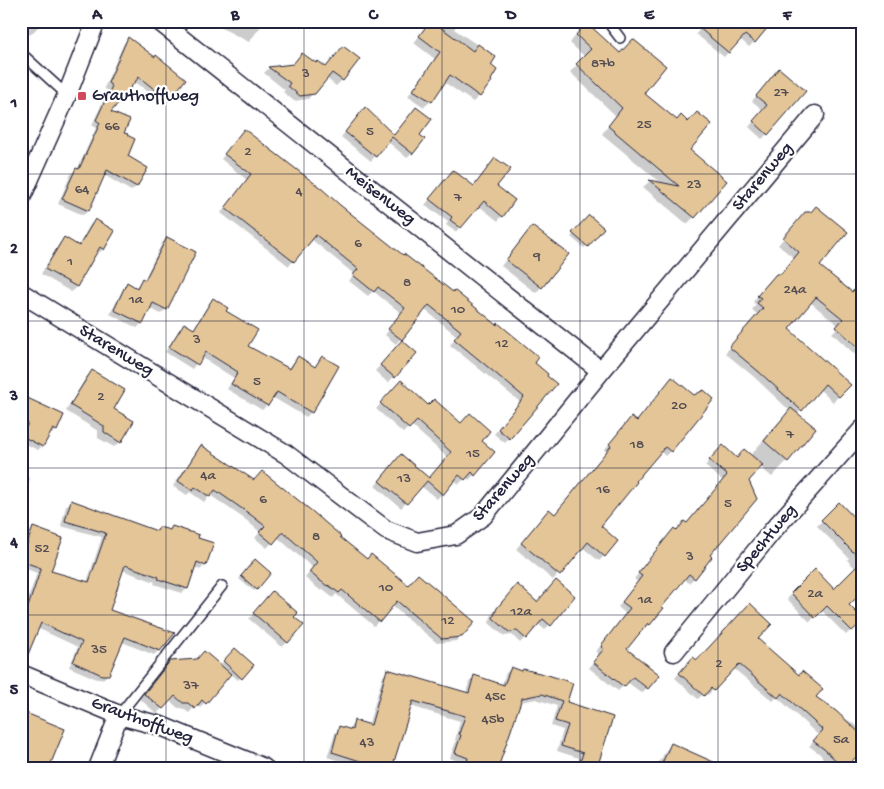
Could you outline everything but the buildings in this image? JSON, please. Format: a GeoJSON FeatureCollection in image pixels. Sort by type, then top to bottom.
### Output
{"type":"FeatureCollection","features":[{"type":"Feature","properties":{"kind":"street"},"geometry":{"type":"LineString","coordinates":[[21,198],[67,95],[96,21]]}},
{"type":"Feature","properties":{"kind":"street","name":"Meisenweg"},"geometry":{"type":"LineString","coordinates":[[159,21],[601,371]]}},
{"type":"Feature","properties":{"kind":"street","name":"Starenweg"},"geometry":{"type":"LineString","coordinates":[[21,293],[286,454],[386,530],[417,542],[456,535],[484,516],[601,371],[816,115]]}},
{"type":"Feature","properties":{"kind":"street","name":"Spechtweg"},"geometry":{"type":"LineString","coordinates":[[674,652],[774,529],[860,438]]}},
{"type":"Feature","properties":{"kind":"street","name":"Grauthoffweg"},"geometry":{"type":"LineString","coordinates":[[21,674],[119,715],[161,726],[264,768]]}},
{"type":"Feature","properties":{"kind":"street"},"geometry":{"type":"LineString","coordinates":[[98,768],[119,715]]}},
{"type":"Feature","properties":{"kind":"lane"},"geometry":{"type":"LineString","coordinates":[[607,21],[620,38]]}},
{"type":"Feature","properties":{"kind":"lane"},"geometry":{"type":"LineString","coordinates":[[21,53],[67,95]]}},
{"type":"Feature","properties":{"kind":"lane"},"geometry":{"type":"LineString","coordinates":[[119,715],[222,586]]}},
{"type":"Feature","properties":{"kind":"place","name":"Grauthoffweg"},"geometry":{"type":"Point","coordinates":[82,96]}}]}
